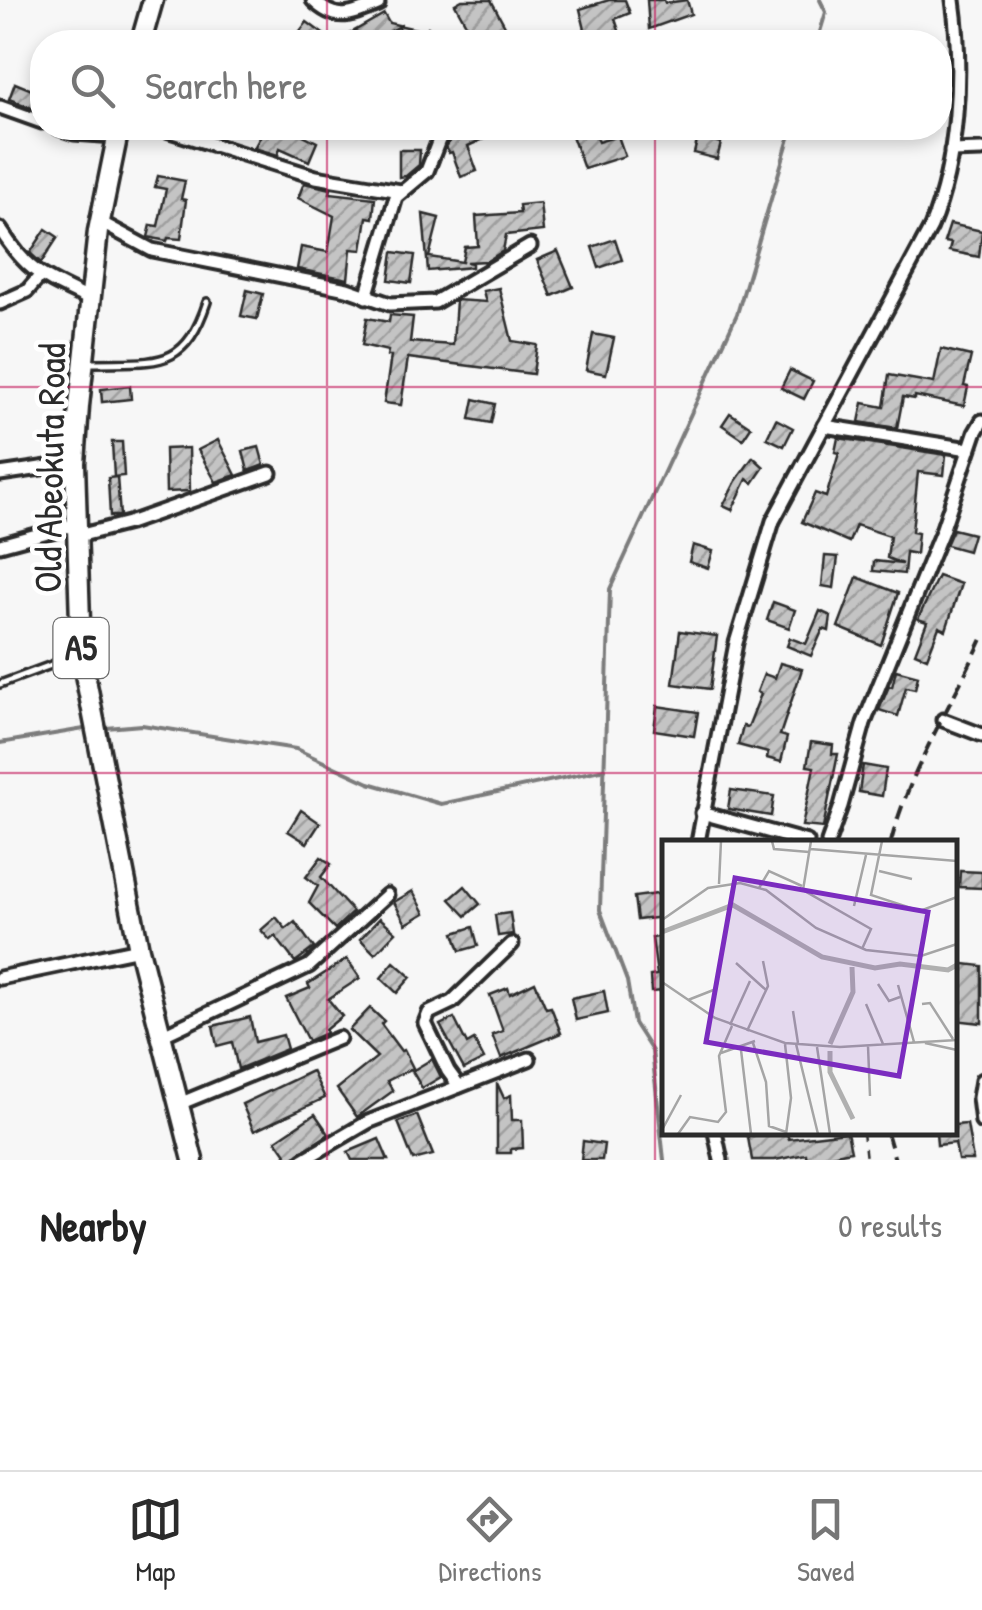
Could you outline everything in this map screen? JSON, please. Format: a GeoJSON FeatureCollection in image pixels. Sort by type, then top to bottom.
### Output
{"type":"FeatureCollection","features":[{"type":"Feature","properties":{"kind":"highway"},"geometry":{"type":"LineString","coordinates":[[144,30],[153,0]]}},
{"type":"Feature","properties":{"kind":"highway","name":"Old Abeokuta Road"},"geometry":{"type":"LineString","coordinates":[[116,140],[100,222],[82,363],[76,462],[81,654],[139,949],[193,1160]]}},
{"type":"Feature","properties":{"kind":"street"},"geometry":{"type":"LineString","coordinates":[[313,0],[325,11],[345,17],[378,4]]}},
{"type":"Feature","properties":{"kind":"street"},"geometry":{"type":"LineString","coordinates":[[952,136],[958,47],[953,0]]}},
{"type":"Feature","properties":{"kind":"street"},"geometry":{"type":"LineString","coordinates":[[0,107],[30,118]]}},
{"type":"Feature","properties":{"kind":"street"},"geometry":{"type":"LineString","coordinates":[[198,140],[316,177],[401,191]]}},
{"type":"Feature","properties":{"kind":"street"},"geometry":{"type":"LineString","coordinates":[[366,297],[401,191],[427,171],[439,140]]}},
{"type":"Feature","properties":{"kind":"street"},"geometry":{"type":"LineString","coordinates":[[698,840],[736,643],[763,550],[786,492],[931,227],[946,192],[952,140]]}},
{"type":"Feature","properties":{"kind":"street"},"geometry":{"type":"LineString","coordinates":[[951,151],[982,150]]}},
{"type":"Feature","properties":{"kind":"street"},"geometry":{"type":"LineString","coordinates":[[100,222],[152,250],[347,289],[390,304],[428,304],[530,246]]}},
{"type":"Feature","properties":{"kind":"street"},"geometry":{"type":"LineString","coordinates":[[0,229],[6,247],[20,261],[40,276],[89,298]]}},
{"type":"Feature","properties":{"kind":"street"},"geometry":{"type":"LineString","coordinates":[[0,303],[27,291],[40,276]]}},
{"type":"Feature","properties":{"kind":"street"},"geometry":{"type":"LineString","coordinates":[[829,840],[864,723],[942,531],[982,420]]}},
{"type":"Feature","properties":{"kind":"street"},"geometry":{"type":"LineString","coordinates":[[824,426],[969,449]]}},
{"type":"Feature","properties":{"kind":"street"},"geometry":{"type":"LineString","coordinates":[[0,474],[76,462]]}},
{"type":"Feature","properties":{"kind":"street"},"geometry":{"type":"LineString","coordinates":[[0,545],[128,524],[270,473]]}},
{"type":"Feature","properties":{"kind":"street"},"geometry":{"type":"LineString","coordinates":[[943,720],[982,735]]}},
{"type":"Feature","properties":{"kind":"street"},"geometry":{"type":"LineString","coordinates":[[702,813],[800,840]]}},
{"type":"Feature","properties":{"kind":"street"},"geometry":{"type":"LineString","coordinates":[[161,1036],[309,966],[387,895]]}},
{"type":"Feature","properties":{"kind":"street"},"geometry":{"type":"LineString","coordinates":[[459,1086],[434,1046],[425,1023],[429,1013],[452,1002],[512,944]]}},
{"type":"Feature","properties":{"kind":"street"},"geometry":{"type":"LineString","coordinates":[[0,978],[139,949]]}},
{"type":"Feature","properties":{"kind":"street"},"geometry":{"type":"LineString","coordinates":[[179,1104],[339,1038]]}},
{"type":"Feature","properties":{"kind":"street"},"geometry":{"type":"LineString","coordinates":[[303,1160],[368,1122],[529,1059]]}},
{"type":"Feature","properties":{"kind":"street"},"geometry":{"type":"LineString","coordinates":[[982,1080],[982,1122]]}},
{"type":"Feature","properties":{"kind":"street"},"geometry":{"type":"LineString","coordinates":[[716,1135],[721,1160]]}},
{"type":"Feature","properties":{"kind":"lane"},"geometry":{"type":"LineString","coordinates":[[82,363],[171,357],[188,346],[208,302]]}},
{"type":"Feature","properties":{"kind":"lane"},"geometry":{"type":"LineString","coordinates":[[0,684],[81,654]]}},
{"type":"Feature","properties":{"kind":"path"},"geometry":{"type":"LineString","coordinates":[[862,1135],[866,1160]]}},
{"type":"Feature","properties":{"kind":"building"},"geometry":{"type":"Polygon","coordinates":[[[462,0],[491,0],[507,30],[469,30],[455,4],[462,0]]]}},
{"type":"Feature","properties":{"kind":"building"},"geometry":{"type":"Polygon","coordinates":[[[609,0],[625,0],[630,13],[615,19],[619,30],[585,30],[580,9],[609,0]]]}},
{"type":"Feature","properties":{"kind":"building"},"geometry":{"type":"Polygon","coordinates":[[[647,0],[687,0],[691,14],[649,29],[647,0]]]}},
{"type":"Feature","properties":{"kind":"building"},"geometry":{"type":"Polygon","coordinates":[[[384,14],[389,23],[420,30],[398,30],[400,26],[393,30],[356,30],[384,14]]]}},
{"type":"Feature","properties":{"kind":"building"},"geometry":{"type":"Polygon","coordinates":[[[307,22],[318,30],[301,30],[307,22]]]}},
{"type":"Feature","properties":{"kind":"building"},"geometry":{"type":"Polygon","coordinates":[[[15,83],[30,89],[30,107],[9,99],[15,83]]]}},
{"type":"Feature","properties":{"kind":"building"},"geometry":{"type":"Polygon","coordinates":[[[258,140],[317,142],[309,161],[280,148],[278,155],[254,148],[258,140]]]}},
{"type":"Feature","properties":{"kind":"building"},"geometry":{"type":"Polygon","coordinates":[[[451,140],[481,140],[468,146],[477,171],[461,177],[452,152],[446,147],[451,140]]]}},
{"type":"Feature","properties":{"kind":"building"},"geometry":{"type":"Polygon","coordinates":[[[574,140],[619,140],[625,156],[584,169],[574,140]]]}},
{"type":"Feature","properties":{"kind":"building"},"geometry":{"type":"Polygon","coordinates":[[[697,140],[721,143],[717,159],[694,153],[697,140]]]}},
{"type":"Feature","properties":{"kind":"building"},"geometry":{"type":"Polygon","coordinates":[[[399,150],[420,150],[419,165],[399,177],[399,150]]]}},
{"type":"Feature","properties":{"kind":"building"},"geometry":{"type":"Polygon","coordinates":[[[158,176],[185,181],[181,239],[148,237],[151,225],[158,226],[166,189],[155,187],[158,176]]]}},
{"type":"Feature","properties":{"kind":"building"},"geometry":{"type":"Polygon","coordinates":[[[304,183],[331,189],[330,193],[375,198],[373,218],[367,217],[362,250],[351,249],[348,279],[297,269],[301,247],[328,252],[334,216],[298,198],[304,183]]]}},
{"type":"Feature","properties":{"kind":"building"},"geometry":{"type":"Polygon","coordinates":[[[540,203],[543,231],[506,235],[503,251],[487,261],[466,262],[472,263],[472,267],[428,271],[423,214],[439,218],[429,257],[462,262],[465,247],[478,246],[476,216],[520,213],[519,205],[540,203]]]}},
{"type":"Feature","properties":{"kind":"building"},"geometry":{"type":"Polygon","coordinates":[[[950,224],[982,231],[979,257],[949,251],[951,243],[944,242],[950,224]]]}},
{"type":"Feature","properties":{"kind":"building"},"geometry":{"type":"Polygon","coordinates":[[[46,229],[58,237],[41,263],[30,253],[46,229]]]}},
{"type":"Feature","properties":{"kind":"building"},"geometry":{"type":"Polygon","coordinates":[[[615,239],[622,260],[599,268],[592,247],[615,239]]]}},
{"type":"Feature","properties":{"kind":"building"},"geometry":{"type":"Polygon","coordinates":[[[558,251],[573,287],[552,296],[537,260],[558,251]]]}},
{"type":"Feature","properties":{"kind":"building"},"geometry":{"type":"Polygon","coordinates":[[[393,252],[415,255],[411,283],[389,280],[393,252]]]}},
{"type":"Feature","properties":{"kind":"building"},"geometry":{"type":"Polygon","coordinates":[[[499,288],[512,341],[537,345],[533,374],[408,358],[401,405],[384,403],[391,356],[387,356],[388,351],[362,345],[367,318],[389,322],[390,315],[413,317],[410,342],[453,345],[456,300],[486,302],[483,291],[499,288]]]}},
{"type":"Feature","properties":{"kind":"building"},"geometry":{"type":"Polygon","coordinates":[[[247,290],[263,294],[257,319],[241,316],[247,290]]]}},
{"type":"Feature","properties":{"kind":"building"},"geometry":{"type":"Polygon","coordinates":[[[593,334],[614,338],[606,374],[586,370],[593,334]]]}},
{"type":"Feature","properties":{"kind":"building"},"geometry":{"type":"Polygon","coordinates":[[[941,349],[971,356],[964,406],[903,397],[897,428],[859,422],[863,403],[884,407],[889,375],[934,383],[941,349]]]}},
{"type":"Feature","properties":{"kind":"building"},"geometry":{"type":"Polygon","coordinates":[[[790,370],[813,381],[804,399],[781,388],[790,370]]]}},
{"type":"Feature","properties":{"kind":"building"},"geometry":{"type":"Polygon","coordinates":[[[130,386],[131,399],[102,402],[101,389],[130,386]]]}},
{"type":"Feature","properties":{"kind":"building"},"geometry":{"type":"Polygon","coordinates":[[[474,399],[495,404],[491,423],[470,419],[474,399]]]}},
{"type":"Feature","properties":{"kind":"building"},"geometry":{"type":"Polygon","coordinates":[[[730,413],[751,427],[743,439],[722,425],[730,413]]]}},
{"type":"Feature","properties":{"kind":"building"},"geometry":{"type":"Polygon","coordinates":[[[776,419],[793,428],[784,446],[767,438],[776,419]]]}},
{"type":"Feature","properties":{"kind":"building"},"geometry":{"type":"Polygon","coordinates":[[[838,438],[946,455],[944,475],[918,472],[912,532],[918,533],[916,554],[906,552],[904,574],[873,571],[874,561],[902,564],[887,558],[890,536],[856,525],[849,542],[802,522],[815,493],[826,497],[839,453],[835,452],[838,438]]]}},
{"type":"Feature","properties":{"kind":"building"},"geometry":{"type":"Polygon","coordinates":[[[218,440],[236,475],[216,482],[198,450],[218,440]]]}},
{"type":"Feature","properties":{"kind":"building"},"geometry":{"type":"Polygon","coordinates":[[[112,442],[122,442],[124,476],[114,477],[112,442]]]}},
{"type":"Feature","properties":{"kind":"building"},"geometry":{"type":"Polygon","coordinates":[[[259,447],[264,465],[248,471],[243,451],[259,447]]]}},
{"type":"Feature","properties":{"kind":"building"},"geometry":{"type":"Polygon","coordinates":[[[189,448],[190,491],[166,492],[165,449],[189,448]]]}},
{"type":"Feature","properties":{"kind":"building"},"geometry":{"type":"Polygon","coordinates":[[[753,457],[764,467],[753,483],[747,479],[732,510],[723,506],[736,481],[753,457]]]}},
{"type":"Feature","properties":{"kind":"building"},"geometry":{"type":"Polygon","coordinates":[[[117,477],[120,516],[110,516],[108,478],[117,477]]]}},
{"type":"Feature","properties":{"kind":"building"},"geometry":{"type":"Polygon","coordinates":[[[953,529],[973,534],[968,551],[946,545],[953,529]]]}},
{"type":"Feature","properties":{"kind":"building"},"geometry":{"type":"Polygon","coordinates":[[[693,545],[713,551],[708,568],[689,562],[693,545]]]}},
{"type":"Feature","properties":{"kind":"building"},"geometry":{"type":"Polygon","coordinates":[[[825,556],[838,557],[834,588],[822,586],[825,556]]]}},
{"type":"Feature","properties":{"kind":"building"},"geometry":{"type":"Polygon","coordinates":[[[938,576],[961,584],[946,630],[939,627],[927,658],[915,653],[927,622],[918,619],[938,576]]]}},
{"type":"Feature","properties":{"kind":"building"},"geometry":{"type":"Polygon","coordinates":[[[857,577],[898,593],[881,645],[838,627],[857,577]]]}},
{"type":"Feature","properties":{"kind":"building"},"geometry":{"type":"Polygon","coordinates":[[[773,602],[795,610],[789,628],[767,620],[773,602]]]}},
{"type":"Feature","properties":{"kind":"building"},"geometry":{"type":"Polygon","coordinates":[[[820,611],[831,616],[829,631],[823,629],[811,656],[787,646],[790,638],[806,644],[820,611]]]}},
{"type":"Feature","properties":{"kind":"building"},"geometry":{"type":"Polygon","coordinates":[[[680,631],[717,636],[710,689],[673,684],[680,631]]]}},
{"type":"Feature","properties":{"kind":"building"},"geometry":{"type":"Polygon","coordinates":[[[780,663],[802,669],[780,735],[787,737],[781,762],[767,758],[768,753],[738,745],[743,726],[748,727],[761,694],[757,692],[764,674],[775,678],[780,663]]]}},
{"type":"Feature","properties":{"kind":"building"},"geometry":{"type":"Polygon","coordinates":[[[896,670],[918,676],[915,689],[906,687],[898,716],[879,710],[896,670]]]}},
{"type":"Feature","properties":{"kind":"building"},"geometry":{"type":"Polygon","coordinates":[[[657,706],[698,712],[694,736],[654,730],[657,706]]]}},
{"type":"Feature","properties":{"kind":"building"},"geometry":{"type":"Polygon","coordinates":[[[811,742],[833,745],[832,754],[838,754],[823,828],[802,826],[814,767],[807,766],[811,742]]]}},
{"type":"Feature","properties":{"kind":"building"},"geometry":{"type":"Polygon","coordinates":[[[863,765],[886,769],[882,796],[859,792],[863,765]]]}},
{"type":"Feature","properties":{"kind":"building"},"geometry":{"type":"Polygon","coordinates":[[[731,790],[774,796],[771,816],[728,809],[731,790]]]}},
{"type":"Feature","properties":{"kind":"building"},"geometry":{"type":"Polygon","coordinates":[[[301,810],[320,823],[307,843],[288,831],[301,810]]]}},
{"type":"Feature","properties":{"kind":"building"},"geometry":{"type":"Polygon","coordinates":[[[321,857],[331,864],[321,877],[353,912],[335,929],[309,903],[318,886],[306,877],[321,857]]]}},
{"type":"Feature","properties":{"kind":"building"},"geometry":{"type":"Polygon","coordinates":[[[960,871],[982,872],[982,888],[959,887],[960,871]]]}},
{"type":"Feature","properties":{"kind":"building"},"geometry":{"type":"Polygon","coordinates":[[[465,886],[480,904],[466,916],[450,899],[465,886]]]}},
{"type":"Feature","properties":{"kind":"building"},"geometry":{"type":"Polygon","coordinates":[[[413,891],[425,913],[406,924],[394,902],[413,891]]]}},
{"type":"Feature","properties":{"kind":"building"},"geometry":{"type":"Polygon","coordinates":[[[662,893],[662,917],[637,920],[634,897],[662,893]]]}},
{"type":"Feature","properties":{"kind":"building"},"geometry":{"type":"Polygon","coordinates":[[[510,913],[513,934],[498,936],[495,915],[510,913]]]}},
{"type":"Feature","properties":{"kind":"building"},"geometry":{"type":"Polygon","coordinates":[[[276,917],[286,929],[295,922],[314,948],[295,962],[275,936],[270,940],[261,930],[276,917]]]}},
{"type":"Feature","properties":{"kind":"building"},"geometry":{"type":"Polygon","coordinates":[[[380,918],[396,932],[375,954],[360,939],[380,918]]]}},
{"type":"Feature","properties":{"kind":"building"},"geometry":{"type":"Polygon","coordinates":[[[473,927],[478,946],[460,951],[454,933],[473,927]]]}},
{"type":"Feature","properties":{"kind":"building"},"geometry":{"type":"Polygon","coordinates":[[[662,936],[662,991],[651,992],[650,976],[657,975],[652,938],[662,936]]]}},
{"type":"Feature","properties":{"kind":"building"},"geometry":{"type":"Polygon","coordinates":[[[347,959],[360,978],[328,999],[342,1016],[326,1033],[308,1041],[286,998],[310,988],[308,984],[347,959]]]}},
{"type":"Feature","properties":{"kind":"building"},"geometry":{"type":"Polygon","coordinates":[[[394,962],[411,977],[397,993],[381,978],[394,962]]]}},
{"type":"Feature","properties":{"kind":"building"},"geometry":{"type":"Polygon","coordinates":[[[957,963],[982,966],[982,1023],[957,1020],[957,963]]]}},
{"type":"Feature","properties":{"kind":"building"},"geometry":{"type":"Polygon","coordinates":[[[535,982],[561,1033],[501,1058],[492,1035],[503,1031],[490,995],[508,988],[510,994],[535,982]]]}},
{"type":"Feature","properties":{"kind":"building"},"geometry":{"type":"Polygon","coordinates":[[[604,991],[608,1013],[576,1020],[571,998],[604,991]]]}},
{"type":"Feature","properties":{"kind":"building"},"geometry":{"type":"Polygon","coordinates":[[[370,1008],[384,1021],[381,1024],[404,1050],[413,1068],[387,1081],[393,1091],[357,1117],[337,1089],[377,1057],[349,1030],[370,1008]]]}},
{"type":"Feature","properties":{"kind":"building"},"geometry":{"type":"Polygon","coordinates":[[[250,1017],[255,1042],[283,1035],[287,1049],[238,1069],[232,1042],[217,1046],[213,1026],[250,1017]]]}},
{"type":"Feature","properties":{"kind":"building"},"geometry":{"type":"Polygon","coordinates":[[[454,1018],[467,1044],[474,1040],[484,1059],[464,1069],[440,1025],[454,1018]]]}},
{"type":"Feature","properties":{"kind":"building"},"geometry":{"type":"Polygon","coordinates":[[[432,1059],[441,1077],[422,1088],[412,1071],[432,1059]]]}},
{"type":"Feature","properties":{"kind":"building"},"geometry":{"type":"Polygon","coordinates":[[[312,1071],[325,1098],[254,1131],[242,1104],[312,1071]]]}},
{"type":"Feature","properties":{"kind":"building"},"geometry":{"type":"Polygon","coordinates":[[[497,1083],[504,1098],[511,1095],[512,1120],[522,1120],[523,1148],[511,1149],[511,1153],[497,1153],[497,1083]]]}},
{"type":"Feature","properties":{"kind":"building"},"geometry":{"type":"Polygon","coordinates":[[[315,1114],[329,1134],[290,1160],[276,1140],[315,1114]]]}},
{"type":"Feature","properties":{"kind":"building"},"geometry":{"type":"Polygon","coordinates":[[[417,1115],[433,1155],[413,1160],[398,1122],[417,1115]]]}},
{"type":"Feature","properties":{"kind":"building"},"geometry":{"type":"Polygon","coordinates":[[[967,1124],[973,1160],[958,1160],[955,1143],[937,1145],[936,1135],[957,1135],[957,1125],[967,1124]]]}},
{"type":"Feature","properties":{"kind":"building"},"geometry":{"type":"Polygon","coordinates":[[[748,1135],[787,1135],[789,1139],[848,1135],[851,1151],[826,1156],[827,1160],[807,1160],[806,1154],[752,1160],[748,1135]]]}},
{"type":"Feature","properties":{"kind":"building"},"geometry":{"type":"Polygon","coordinates":[[[379,1139],[388,1160],[352,1160],[348,1152],[379,1139]]]}},
{"type":"Feature","properties":{"kind":"building"},"geometry":{"type":"Polygon","coordinates":[[[583,1141],[604,1144],[602,1160],[581,1160],[583,1141]]]}},
{"type":"Feature","properties":{"kind":"waterway"},"geometry":{"type":"LineString","coordinates":[[820,0],[826,12],[821,30]]}},
{"type":"Feature","properties":{"kind":"waterway"},"geometry":{"type":"LineString","coordinates":[[664,1160],[652,1051],[634,1023],[627,981],[600,910],[610,589],[737,314],[788,140]]}},
{"type":"Feature","properties":{"kind":"waterway"},"geometry":{"type":"LineString","coordinates":[[106,728],[142,725],[296,749],[369,783],[441,804],[605,769]]}},
{"type":"Feature","properties":{"kind":"waterway"},"geometry":{"type":"LineString","coordinates":[[0,743],[84,729]]}},
{"type":"Feature","properties":{"kind":"railway"},"geometry":{"type":"LineString","coordinates":[[892,840],[920,764],[982,639]]}},
{"type":"Feature","properties":{"kind":"railway"},"geometry":{"type":"LineString","coordinates":[[888,1135],[895,1160]]}}]}
